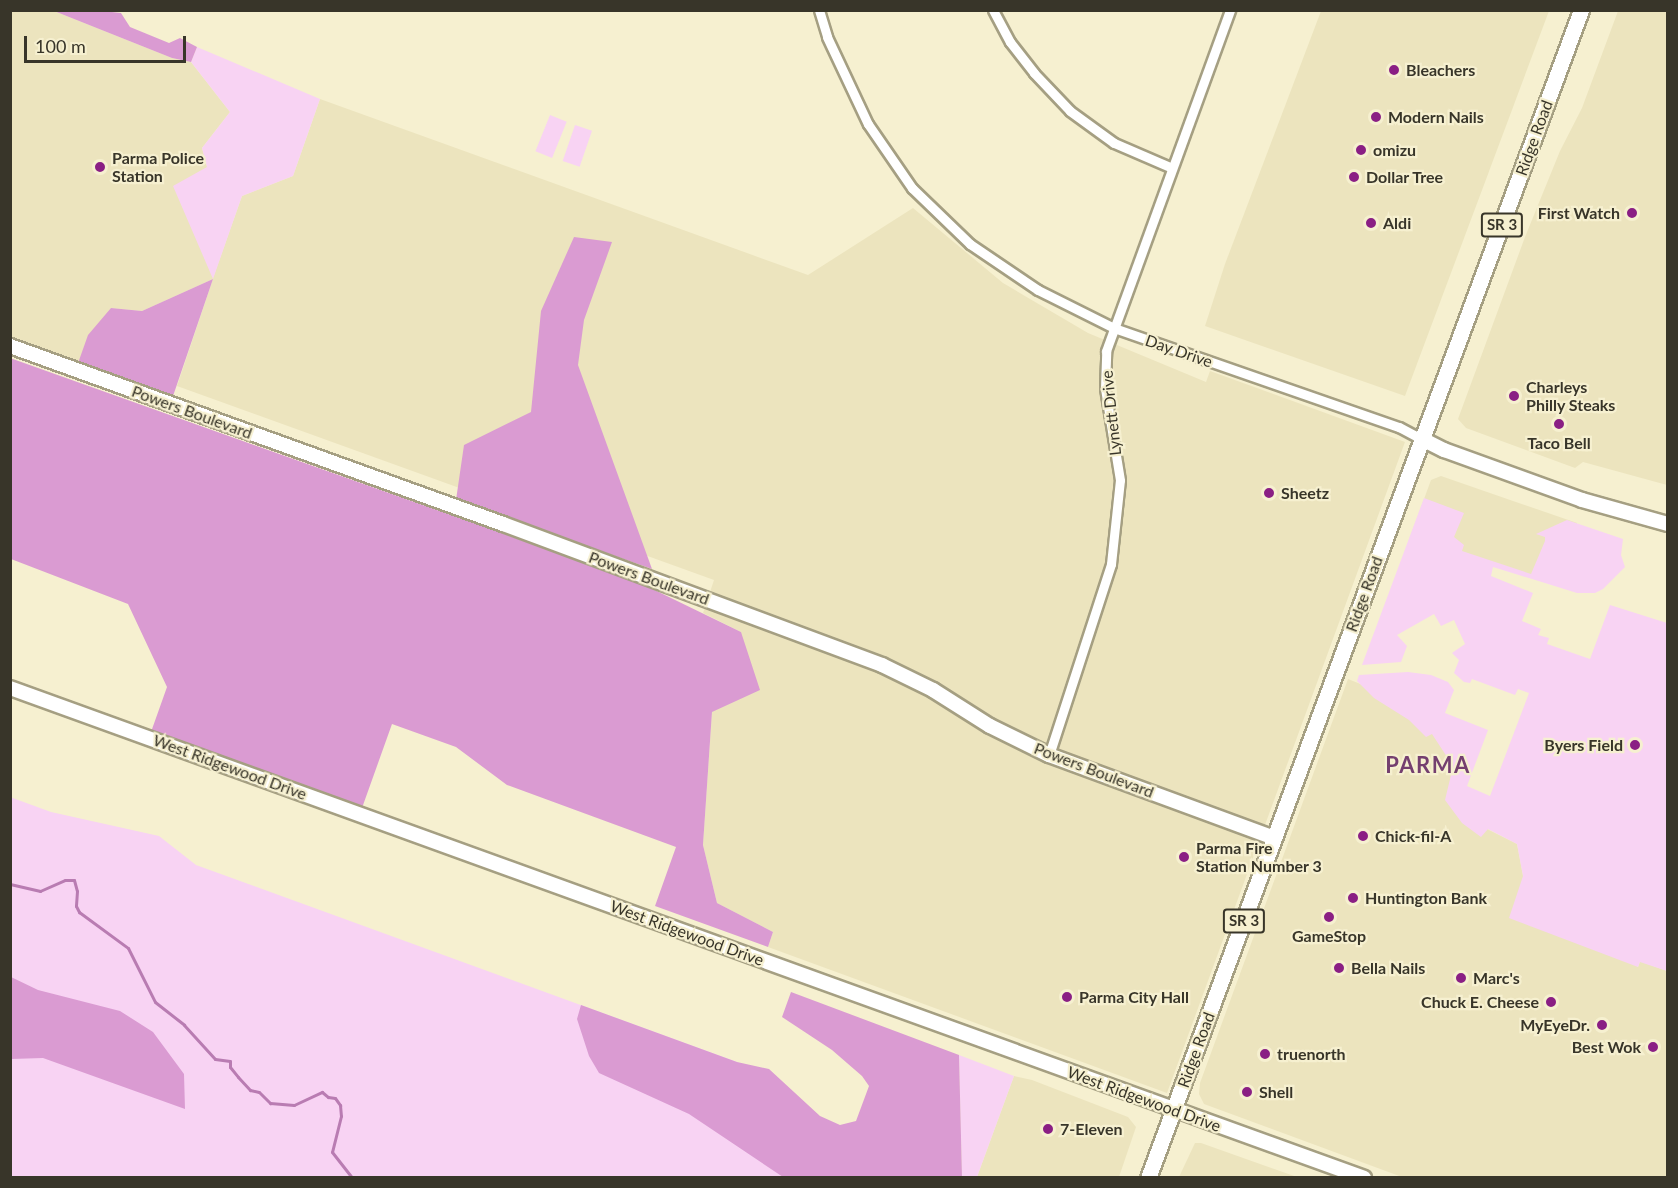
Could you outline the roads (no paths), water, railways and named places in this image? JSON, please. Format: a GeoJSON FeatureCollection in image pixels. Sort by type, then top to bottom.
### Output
{"type":"FeatureCollection","features":[{"type":"Feature","properties":{"kind":"main road","name":"Ridge Road"},"geometry":{"type":"LineString","coordinates":[[1148,1178],[1581,10]]}},
{"type":"Feature","properties":{"kind":"street","name":"Day Drive"},"geometry":{"type":"LineString","coordinates":[[819,10],[827,37],[868,124],[912,188],[970,244],[1038,290],[1114,328],[1399,427],[1444,450],[1589,503],[1668,524]]}},
{"type":"Feature","properties":{"kind":"street"},"geometry":{"type":"LineString","coordinates":[[993,10],[1010,42],[1034,73],[1070,111],[1114,143],[1172,168]]}},
{"type":"Feature","properties":{"kind":"street","name":"Lynett Drive"},"geometry":{"type":"LineString","coordinates":[[1049,755],[1111,564],[1120,480],[1105,388],[1106,351],[1230,10]]}},
{"type":"Feature","properties":{"kind":"street","name":"Powers Boulevard"},"geometry":{"type":"LineString","coordinates":[[10,346],[503,524],[882,665],[933,690],[990,726],[1049,755],[1274,838]]}},
{"type":"Feature","properties":{"kind":"street","name":"West Ridgewood Drive"},"geometry":{"type":"LineString","coordinates":[[10,688],[1364,1178]]}},
{"type":"Feature","properties":{"kind":"waterway"},"geometry":{"type":"LineString","coordinates":[[10,884],[40,891],[65,880],[74,880],[77,891],[76,906],[79,912],[128,948],[155,1002],[184,1025],[215,1059],[230,1061],[230,1067],[250,1090],[259,1092],[270,1103],[294,1105],[322,1092],[328,1097],[335,1098],[340,1105],[341,1116],[332,1152],[352,1178]]}},
{"type":"Feature","properties":{"kind":"place","name":"Bleachers"},"geometry":{"type":"Point","coordinates":[1394,70]}},
{"type":"Feature","properties":{"kind":"place","name":"Modern Nails"},"geometry":{"type":"Point","coordinates":[1376,117]}},
{"type":"Feature","properties":{"kind":"place","name":"omizu"},"geometry":{"type":"Point","coordinates":[1361,150]}},
{"type":"Feature","properties":{"kind":"place","name":"Parma Police Station"},"geometry":{"type":"Point","coordinates":[100,167]}},
{"type":"Feature","properties":{"kind":"place","name":"Dollar Tree"},"geometry":{"type":"Point","coordinates":[1354,177]}},
{"type":"Feature","properties":{"kind":"place","name":"First Watch"},"geometry":{"type":"Point","coordinates":[1632,213]}},
{"type":"Feature","properties":{"kind":"place","name":"Aldi"},"geometry":{"type":"Point","coordinates":[1371,223]}},
{"type":"Feature","properties":{"kind":"place","name":"Charleys Philly Steaks"},"geometry":{"type":"Point","coordinates":[1514,396]}},
{"type":"Feature","properties":{"kind":"place","name":"Taco Bell"},"geometry":{"type":"Point","coordinates":[1559,424]}},
{"type":"Feature","properties":{"kind":"place","name":"Sheetz"},"geometry":{"type":"Point","coordinates":[1269,493]}},
{"type":"Feature","properties":{"kind":"place","name":"Byers Field"},"geometry":{"type":"Point","coordinates":[1635,745]}},
{"type":"Feature","properties":{"kind":"place","name":"Chick-fil-A"},"geometry":{"type":"Point","coordinates":[1363,836]}},
{"type":"Feature","properties":{"kind":"place","name":"Parma Fire Station Number 3"},"geometry":{"type":"Point","coordinates":[1184,857]}},
{"type":"Feature","properties":{"kind":"place","name":"Huntington Bank"},"geometry":{"type":"Point","coordinates":[1353,898]}},
{"type":"Feature","properties":{"kind":"place","name":"GameStop"},"geometry":{"type":"Point","coordinates":[1329,917]}},
{"type":"Feature","properties":{"kind":"place","name":"Bella Nails"},"geometry":{"type":"Point","coordinates":[1339,968]}},
{"type":"Feature","properties":{"kind":"place","name":"Marc's"},"geometry":{"type":"Point","coordinates":[1461,978]}},
{"type":"Feature","properties":{"kind":"place","name":"Parma City Hall"},"geometry":{"type":"Point","coordinates":[1067,997]}},
{"type":"Feature","properties":{"kind":"place","name":"Chuck E. Cheese"},"geometry":{"type":"Point","coordinates":[1551,1002]}},
{"type":"Feature","properties":{"kind":"place","name":"MyEyeDr."},"geometry":{"type":"Point","coordinates":[1602,1025]}},
{"type":"Feature","properties":{"kind":"place","name":"Best Wok"},"geometry":{"type":"Point","coordinates":[1653,1047]}},
{"type":"Feature","properties":{"kind":"place","name":"truenorth"},"geometry":{"type":"Point","coordinates":[1265,1054]}},
{"type":"Feature","properties":{"kind":"place","name":"Shell"},"geometry":{"type":"Point","coordinates":[1247,1092]}},
{"type":"Feature","properties":{"kind":"place","name":"7-Eleven"},"geometry":{"type":"Point","coordinates":[1048,1129]}},
{"type":"Feature","properties":{"kind":"district","name":"PARMA"},"geometry":{"type":"Point","coordinates":[1428,765]}}]}
